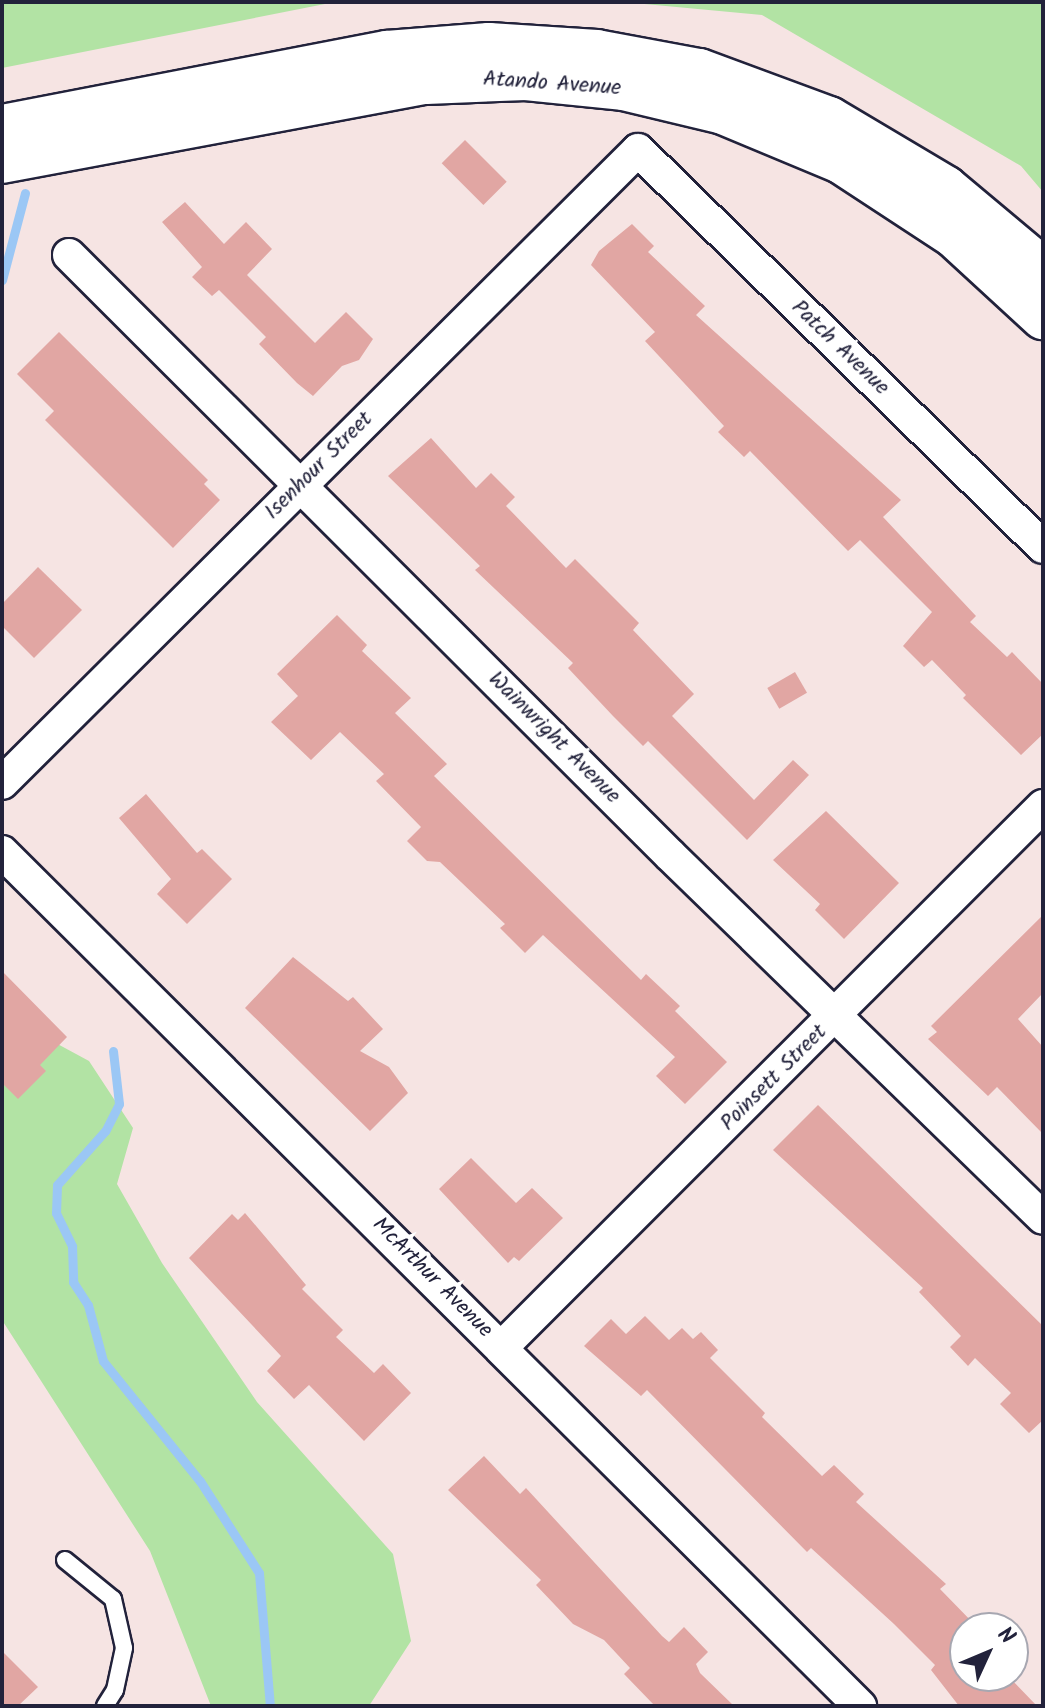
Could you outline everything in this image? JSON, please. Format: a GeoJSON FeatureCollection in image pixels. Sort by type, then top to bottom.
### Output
{"type":"FeatureCollection","features":[{"type":"Feature","properties":{"kind":"main road","name":"Atando Avenue"},"geometry":{"type":"LineString","coordinates":[[2,127],[410,50],[526,45],[608,53],[732,81],[856,132],[945,188],[1043,270]]}},
{"type":"Feature","properties":{"kind":"main road","name":"Atando Avenue"},"geometry":{"type":"LineString","coordinates":[[2,161],[426,82],[526,78],[624,88],[723,112],[841,161],[955,236],[1043,317]]}},
{"type":"Feature","properties":{"kind":"street","name":"Isenhour Street"},"geometry":{"type":"LineString","coordinates":[[2,783],[638,150]]}},
{"type":"Feature","properties":{"kind":"street","name":"Patch Avenue"},"geometry":{"type":"LineString","coordinates":[[638,150],[1043,547]]}},
{"type":"Feature","properties":{"kind":"street","name":"Wainwright Avenue"},"geometry":{"type":"LineString","coordinates":[[69,255],[835,1016],[1043,1218]]}},
{"type":"Feature","properties":{"kind":"street","name":"Poinsett Street"},"geometry":{"type":"LineString","coordinates":[[502,1347],[1043,806]]}},
{"type":"Feature","properties":{"kind":"street","name":"McArthur Avenue"},"geometry":{"type":"LineString","coordinates":[[2,852],[860,1706]]}},
{"type":"Feature","properties":{"kind":"lane"},"geometry":{"type":"LineString","coordinates":[[65,1560],[113,1599],[124,1648],[115,1690],[105,1706]]}},
{"type":"Feature","properties":{"kind":"green space"},"geometry":{"type":"Polygon","coordinates":[[[2,2],[335,2],[2,68],[2,2]]]}},
{"type":"Feature","properties":{"kind":"green space"},"geometry":{"type":"Polygon","coordinates":[[[623,2],[1043,2],[1043,192],[1021,166],[762,15],[623,2]]]}},
{"type":"Feature","properties":{"kind":"green space"},"geometry":{"type":"Polygon","coordinates":[[[2,1014],[89,1061],[133,1128],[117,1184],[162,1263],[257,1402],[393,1554],[411,1641],[369,1706],[211,1706],[150,1551],[2,1320],[2,1014]]]}},
{"type":"Feature","properties":{"kind":"building"},"geometry":{"type":"Polygon","coordinates":[[[465,140],[507,182],[483,205],[442,163],[465,140]]]}},
{"type":"Feature","properties":{"kind":"building"},"geometry":{"type":"Polygon","coordinates":[[[185,202],[224,244],[246,222],[272,249],[247,275],[315,343],[346,312],[373,339],[359,360],[342,366],[313,396],[297,383],[259,344],[266,337],[219,290],[212,296],[192,277],[202,267],[162,222],[185,202]]]}},
{"type":"Feature","properties":{"kind":"building"},"geometry":{"type":"Polygon","coordinates":[[[632,224],[654,246],[648,252],[705,306],[696,315],[901,500],[883,517],[976,616],[970,622],[1007,657],[1012,652],[1043,684],[1043,734],[1021,755],[963,698],[966,695],[932,660],[924,667],[903,646],[932,612],[860,540],[848,551],[750,451],[744,457],[718,432],[724,426],[645,341],[655,332],[591,265],[599,251],[632,224]]]}},
{"type":"Feature","properties":{"kind":"building"},"geometry":{"type":"Polygon","coordinates":[[[59,332],[208,480],[204,484],[220,500],[173,548],[45,420],[54,411],[17,374],[59,332]]]}},
{"type":"Feature","properties":{"kind":"building"},"geometry":{"type":"Polygon","coordinates":[[[431,438],[476,488],[491,473],[515,497],[506,506],[566,568],[575,559],[639,623],[633,630],[694,694],[672,716],[754,800],[793,760],[809,775],[747,840],[648,741],[643,746],[613,716],[568,668],[573,663],[475,570],[480,566],[388,476],[431,438]]]}},
{"type":"Feature","properties":{"kind":"building"},"geometry":{"type":"Polygon","coordinates":[[[38,567],[82,610],[34,658],[2,626],[2,604],[38,567]]]}},
{"type":"Feature","properties":{"kind":"building"},"geometry":{"type":"Polygon","coordinates":[[[337,615],[367,645],[362,651],[411,698],[395,713],[447,764],[434,776],[641,980],[646,974],[680,1006],[675,1011],[727,1062],[685,1104],[656,1076],[675,1057],[543,935],[525,953],[500,928],[505,924],[440,862],[427,861],[407,841],[421,827],[376,781],[384,774],[340,732],[311,760],[271,722],[298,696],[277,674],[337,615]]]}},
{"type":"Feature","properties":{"kind":"building"},"geometry":{"type":"Polygon","coordinates":[[[795,672],[807,693],[779,709],[767,688],[795,672]]]}},
{"type":"Feature","properties":{"kind":"building"},"geometry":{"type":"Polygon","coordinates":[[[146,794],[197,853],[202,849],[232,879],[187,924],[157,894],[171,879],[119,818],[146,794]]]}},
{"type":"Feature","properties":{"kind":"building"},"geometry":{"type":"Polygon","coordinates":[[[826,811],[899,883],[844,939],[815,910],[820,904],[773,860],[826,811]]]}},
{"type":"Feature","properties":{"kind":"building"},"geometry":{"type":"Polygon","coordinates":[[[1043,915],[1043,993],[1018,1019],[1043,1047],[1043,1134],[997,1087],[988,1096],[928,1039],[937,1032],[931,1026],[1043,915]]]}},
{"type":"Feature","properties":{"kind":"building"},"geometry":{"type":"Polygon","coordinates":[[[293,957],[348,1001],[353,997],[383,1029],[360,1051],[389,1067],[408,1093],[370,1131],[245,1008],[293,957]]]}},
{"type":"Feature","properties":{"kind":"building"},"geometry":{"type":"Polygon","coordinates":[[[2,971],[67,1037],[40,1065],[46,1071],[18,1099],[2,1083],[2,971]]]}},
{"type":"Feature","properties":{"kind":"building"},"geometry":{"type":"Polygon","coordinates":[[[818,1105],[1043,1326],[1043,1420],[1029,1433],[1000,1404],[1011,1393],[975,1358],[968,1366],[950,1347],[961,1336],[919,1292],[923,1288],[773,1150],[818,1105]]]}},
{"type":"Feature","properties":{"kind":"building"},"geometry":{"type":"Polygon","coordinates":[[[471,1158],[516,1203],[532,1188],[563,1218],[519,1261],[514,1257],[508,1263],[439,1189],[471,1158]]]}},
{"type":"Feature","properties":{"kind":"building"},"geometry":{"type":"Polygon","coordinates":[[[245,1213],[306,1285],[302,1289],[343,1330],[336,1337],[374,1373],[383,1364],[411,1393],[364,1441],[309,1385],[294,1399],[267,1371],[281,1356],[189,1258],[232,1214],[238,1220],[245,1213]]]}},
{"type":"Feature","properties":{"kind":"building"},"geometry":{"type":"Polygon","coordinates":[[[645,1316],[669,1340],[682,1328],[693,1339],[701,1332],[718,1350],[710,1358],[765,1413],[762,1417],[822,1476],[834,1465],[864,1494],[856,1502],[946,1584],[940,1589],[962,1612],[949,1612],[949,1692],[1023,1692],[1037,1706],[959,1706],[931,1670],[935,1665],[894,1624],[811,1548],[807,1552],[647,1390],[641,1396],[584,1346],[611,1319],[626,1334],[645,1316]]]}},
{"type":"Feature","properties":{"kind":"building"},"geometry":{"type":"Polygon","coordinates":[[[484,1456],[520,1494],[526,1488],[669,1642],[684,1627],[708,1652],[696,1664],[700,1673],[734,1706],[655,1706],[624,1674],[630,1668],[604,1640],[573,1624],[536,1585],[541,1580],[448,1490],[484,1456]]]}},
{"type":"Feature","properties":{"kind":"building"},"geometry":{"type":"Polygon","coordinates":[[[2,1651],[38,1687],[18,1706],[2,1706],[2,1651]]]}},
{"type":"Feature","properties":{"kind":"waterway"},"geometry":{"type":"LineString","coordinates":[[2,280],[25,193]]}},
{"type":"Feature","properties":{"kind":"waterway"},"geometry":{"type":"LineString","coordinates":[[113,1051],[119,1104],[105,1131],[57,1185],[56,1213],[72,1246],[73,1282],[88,1305],[103,1361],[200,1481],[259,1573],[270,1706]]}}]}
